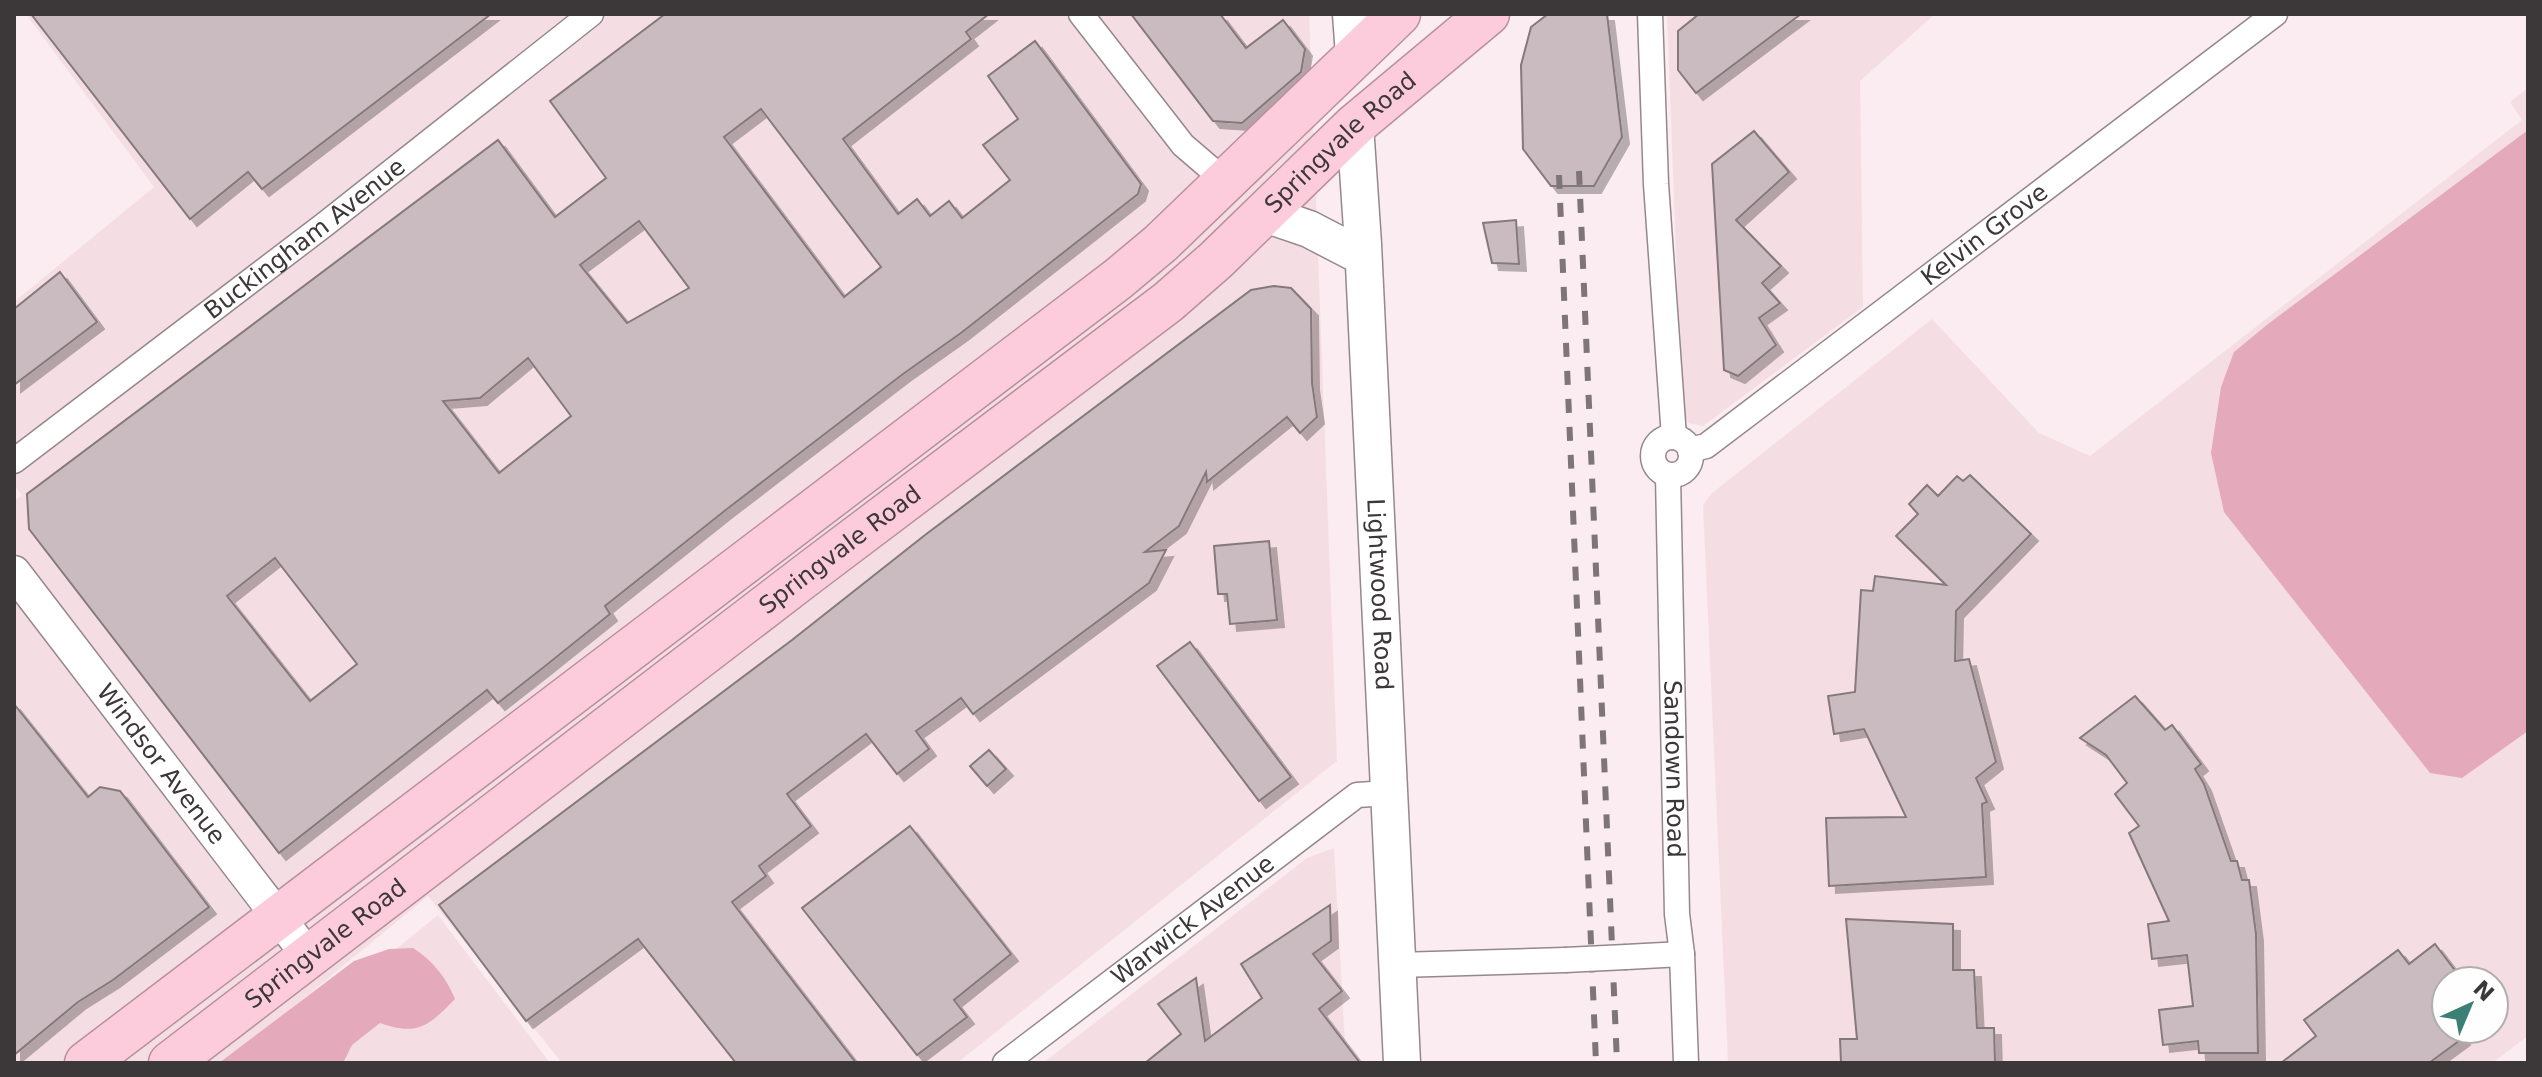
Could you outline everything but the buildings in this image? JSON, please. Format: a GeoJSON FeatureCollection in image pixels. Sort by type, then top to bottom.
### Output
{"type":"FeatureCollection","features":[{"type":"Feature","properties":{"kind":"highway","name":"Springvale Road"},"geometry":{"type":"LineString","coordinates":[[86,1063],[1097,296],[1161,243],[1399,14]]}},
{"type":"Feature","properties":{"kind":"highway","name":"Springvale Road"},"geometry":{"type":"LineString","coordinates":[[170,1063],[929,481],[1168,302],[1206,270],[1355,125],[1488,14]]}},
{"type":"Feature","properties":{"kind":"highway"},"geometry":{"type":"LineString","coordinates":[[1354,55],[1355,125]]}},
{"type":"Feature","properties":{"kind":"main road"},"geometry":{"type":"LineString","coordinates":[[1351,14],[1354,55]]}},
{"type":"Feature","properties":{"kind":"main road","name":"Lightwood Road"},"geometry":{"type":"LineString","coordinates":[[1355,125],[1402,1063]]}},
{"type":"Feature","properties":{"kind":"main road"},"geometry":{"type":"LineString","coordinates":[[1265,214],[1309,229],[1363,257]]}},
{"type":"Feature","properties":{"kind":"street","name":"Buckingham Avenue"},"geometry":{"type":"LineString","coordinates":[[14,461],[591,14]]}},
{"type":"Feature","properties":{"kind":"street"},"geometry":{"type":"LineString","coordinates":[[1081,14],[1183,145],[1225,181]]}},
{"type":"Feature","properties":{"kind":"street"},"geometry":{"type":"LineString","coordinates":[[1650,14],[1656,184],[1682,444]]}},
{"type":"Feature","properties":{"kind":"street","name":"Kelvin Grove"},"geometry":{"type":"LineString","coordinates":[[1682,444],[1706,446],[1716,439],[2275,14]]}},
{"type":"Feature","properties":{"kind":"street","name":"Sandown Road"},"geometry":{"type":"LineString","coordinates":[[1682,444],[1691,457],[1687,469],[1668,475],[1677,914],[1682,954],[1686,1063]]}},
{"type":"Feature","properties":{"kind":"street","name":"Windsor Avenue"},"geometry":{"type":"LineString","coordinates":[[14,572],[309,957]]}},
{"type":"Feature","properties":{"kind":"street","name":"Warwick Avenue"},"geometry":{"type":"LineString","coordinates":[[1005,1063],[1357,795],[1388,793]]}},
{"type":"Feature","properties":{"kind":"street"},"geometry":{"type":"LineString","coordinates":[[1398,965],[1682,954]]}},
{"type":"Feature","properties":{"kind":"shaded area"},"geometry":{"type":"Polygon","coordinates":[[[26,14],[1309,14],[1337,761],[957,1063],[562,1063],[428,896],[225,1063],[14,1063],[14,501],[22,495],[14,485],[14,302],[154,187],[26,14]]]}},
{"type":"Feature","properties":{"kind":"shaded area"},"geometry":{"type":"Polygon","coordinates":[[[1667,14],[1935,14],[1860,81],[1863,307],[1703,426],[1689,423],[1682,413],[1667,14]]]}},
{"type":"Feature","properties":{"kind":"shaded area"},"geometry":{"type":"Polygon","coordinates":[[[2528,88],[2528,1036],[2492,1063],[1728,1063],[1703,505],[1711,494],[1932,319],[2039,433],[2090,456],[2522,120],[2510,102],[2528,88]]]}},
{"type":"Feature","properties":{"kind":"shaded area"},"geometry":{"type":"Polygon","coordinates":[[[2528,130],[2528,731],[2462,778],[2430,773],[2224,512],[2211,453],[2221,387],[2234,352],[2528,130]]]}},
{"type":"Feature","properties":{"kind":"shaded area"},"geometry":{"type":"Polygon","coordinates":[[[1334,848],[1346,1063],[1043,1063],[1307,858],[1334,848]]]}},
{"type":"Feature","properties":{"kind":"shaded area"},"geometry":{"type":"Polygon","coordinates":[[[438,915],[550,1063],[269,1063],[391,953],[438,915]]]}},
{"type":"Feature","properties":{"kind":"shaded area"},"geometry":{"type":"Polygon","coordinates":[[[413,948],[438,970],[455,999],[429,1022],[413,1029],[380,1023],[352,1045],[343,1063],[219,1063],[354,961],[389,949],[413,948]]]}},
{"type":"Feature","properties":{"kind":"railway"},"geometry":{"type":"LineString","coordinates":[[1579,171],[1617,1063]]}},
{"type":"Feature","properties":{"kind":"railway"},"geometry":{"type":"LineString","coordinates":[[1559,175],[1596,1063]]}}]}
